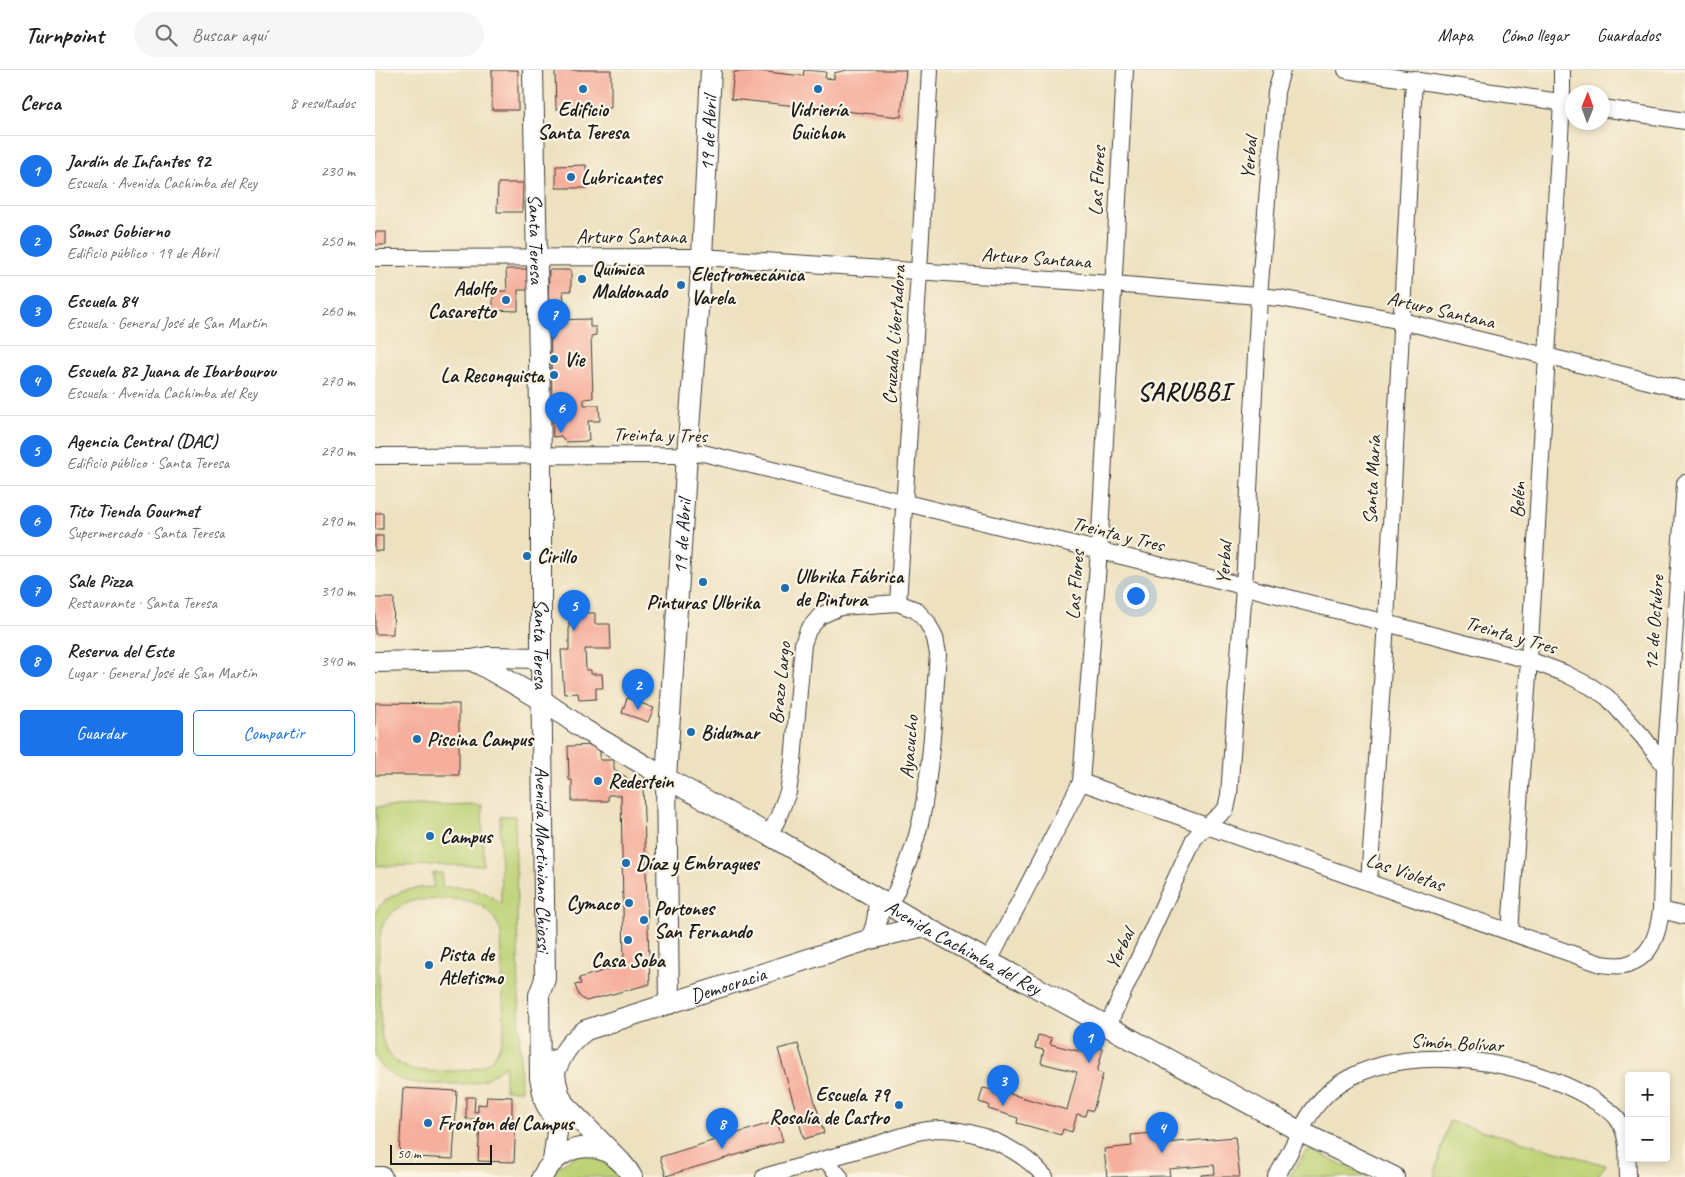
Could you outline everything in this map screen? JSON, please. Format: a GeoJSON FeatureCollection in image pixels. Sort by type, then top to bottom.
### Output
{"type":"FeatureCollection","features":[{"type":"Feature","properties":{"kind":"street","name":"Santa Teresa"},"geometry":{"type":"LineString","coordinates":[[533,70],[541,456],[542,704]]}},
{"type":"Feature","properties":{"kind":"street","name":"19 de Abril"},"geometry":{"type":"LineString","coordinates":[[669,1004],[666,778],[702,257],[711,70]]}},
{"type":"Feature","properties":{"kind":"street","name":"Cruzada Libertadora"},"geometry":{"type":"LineString","coordinates":[[898,603],[930,70]]}},
{"type":"Feature","properties":{"kind":"street","name":"Las Flores"},"geometry":{"type":"LineString","coordinates":[[989,961],[1081,782],[1099,551],[1125,70]]}},
{"type":"Feature","properties":{"kind":"street","name":"Yerbal"},"geometry":{"type":"LineString","coordinates":[[1107,1027],[1194,839],[1226,809],[1229,794],[1244,587],[1259,296],[1276,92],[1282,70]]}},
{"type":"Feature","properties":{"kind":"street"},"geometry":{"type":"LineString","coordinates":[[1346,70],[1565,103]]}},
{"type":"Feature","properties":{"kind":"street","name":"Belén"},"geometry":{"type":"LineString","coordinates":[[1562,70],[1565,90]]}},
{"type":"Feature","properties":{"kind":"street","name":"Santa María"},"geometry":{"type":"LineString","coordinates":[[1369,882],[1386,622],[1414,80]]}},
{"type":"Feature","properties":{"kind":"street"},"geometry":{"type":"LineString","coordinates":[[1610,109],[1685,120]]}},
{"type":"Feature","properties":{"kind":"street","name":"Belén"},"geometry":{"type":"LineString","coordinates":[[1510,932],[1547,357],[1565,128]]}},
{"type":"Feature","properties":{"kind":"street","name":"Arturo Santana"},"geometry":{"type":"LineString","coordinates":[[375,258],[702,257],[1113,284],[1280,298],[1402,321],[1685,390]]}},
{"type":"Feature","properties":{"kind":"street","name":"Treinta y Tres"},"geometry":{"type":"LineString","coordinates":[[375,456],[687,455],[703,453],[1386,622],[1529,660],[1564,673],[1607,697],[1625,716],[1665,766]]}},
{"type":"Feature","properties":{"kind":"street","name":"12 de Octubre"},"geometry":{"type":"LineString","coordinates":[[1665,766],[1685,483]]}},
{"type":"Feature","properties":{"kind":"street","name":"Brazo Largo"},"geometry":{"type":"LineString","coordinates":[[769,835],[788,792],[793,761],[803,644],[808,630],[820,616],[840,607],[898,603]]}},
{"type":"Feature","properties":{"kind":"street","name":"Ayacucho"},"geometry":{"type":"LineString","coordinates":[[883,903],[898,888],[918,833],[925,798],[938,654],[935,638],[927,622],[915,610],[898,603]]}},
{"type":"Feature","properties":{"kind":"street"},"geometry":{"type":"LineString","coordinates":[[375,662],[464,661],[488,657],[541,658]]}},
{"type":"Feature","properties":{"kind":"street","name":"Avenida Cachimba del Rey"},"geometry":{"type":"LineString","coordinates":[[464,661],[473,669],[542,704],[666,778],[769,835],[924,926],[1301,1132],[1394,1177]]}},
{"type":"Feature","properties":{"kind":"street","name":"Avenida Martiniano Chiossi"},"geometry":{"type":"LineString","coordinates":[[542,704],[545,979],[539,995],[540,1078],[545,1102],[556,1124],[557,1132],[553,1160]]}},
{"type":"Feature","properties":{"kind":"street"},"geometry":{"type":"LineString","coordinates":[[543,754],[555,734],[570,728],[585,730]]}},
{"type":"Feature","properties":{"kind":"street"},"geometry":{"type":"LineString","coordinates":[[1665,766],[1661,910],[1685,916]]}},
{"type":"Feature","properties":{"kind":"street","name":"Las Violetas"},"geometry":{"type":"LineString","coordinates":[[1081,782],[1601,964],[1623,965],[1639,960],[1646,954],[1659,927],[1661,910]]}},
{"type":"Feature","properties":{"kind":"street"},"geometry":{"type":"LineString","coordinates":[[871,940],[883,903]]}},
{"type":"Feature","properties":{"kind":"street","name":"Democracia"},"geometry":{"type":"LineString","coordinates":[[555,1072],[562,1053],[572,1040],[586,1030],[871,940],[924,926]]}},
{"type":"Feature","properties":{"kind":"street","name":"Avenida Martiniano Chiossi"},"geometry":{"type":"LineString","coordinates":[[545,979],[551,993],[558,1094],[563,1104],[627,1170]]}},
{"type":"Feature","properties":{"kind":"street","name":"Simón Bolívar"},"geometry":{"type":"LineString","coordinates":[[1276,1177],[1311,1110],[1330,1091],[1349,1078],[1371,1068],[1402,1061],[1432,1059],[1507,1066],[1558,1082],[1603,1107],[1617,1118],[1627,1139],[1628,1177]]}},
{"type":"Feature","properties":{"kind":"street"},"geometry":{"type":"LineString","coordinates":[[764,1177],[910,1134],[939,1129],[965,1132],[991,1140],[1015,1152],[1045,1177]]}},
{"type":"Feature","properties":{"kind":"street"},"geometry":{"type":"LineString","coordinates":[[542,1177],[553,1160],[569,1151],[588,1148],[606,1152],[627,1170]]}},
{"type":"Feature","properties":{"kind":"street"},"geometry":{"type":"LineString","coordinates":[[825,1159],[840,1177]]}},
{"type":"Feature","properties":{"kind":"street"},"geometry":{"type":"LineString","coordinates":[[375,1177],[382,1177]]}},
{"type":"Feature","properties":{"kind":"green space","name":"Campus"},"geometry":{"type":"Polygon","coordinates":[[[482,805],[483,865],[377,866],[376,807],[482,805]]]}},
{"type":"Feature","properties":{"kind":"green space"},"geometry":{"type":"Polygon","coordinates":[[[500,816],[515,816],[521,1090],[505,1090],[505,1065],[485,1079],[465,1084],[416,1083],[397,1078],[389,1073],[381,1066],[375,1056],[375,912],[387,899],[401,892],[417,888],[434,887],[433,873],[442,873],[442,887],[474,889],[487,894],[501,904],[500,816]],[[455,899],[416,900],[401,906],[393,912],[383,925],[381,933],[379,960],[381,1033],[385,1045],[396,1062],[412,1069],[422,1071],[456,1071],[476,1068],[491,1059],[501,1043],[504,1031],[501,933],[495,920],[487,910],[478,904],[455,899]]]}},
{"type":"Feature","properties":{"kind":"green space"},"geometry":{"type":"Polygon","coordinates":[[[1449,1121],[1606,1165],[1596,1177],[1434,1177],[1449,1121]]]}},
{"type":"Feature","properties":{"kind":"green space"},"geometry":{"type":"Polygon","coordinates":[[[588,1148],[632,1177],[542,1177],[588,1148]]]}},
{"type":"Feature","properties":{"kind":"green space"},"geometry":{"type":"Polygon","coordinates":[[[1314,1151],[1368,1177],[1289,1177],[1306,1152],[1314,1151]]]}},
{"type":"Feature","properties":{"kind":"building"},"geometry":{"type":"Polygon","coordinates":[[[492,70],[518,70],[518,110],[492,110],[492,70]]]}},
{"type":"Feature","properties":{"kind":"building","name":"Edificio Santa Teresa"},"geometry":{"type":"Polygon","coordinates":[[[555,70],[611,70],[611,108],[556,109],[555,70]]]}},
{"type":"Feature","properties":{"kind":"building","name":"Vidriería Guichon"},"geometry":{"type":"Polygon","coordinates":[[[804,70],[826,72],[825,78],[834,79],[834,73],[847,70],[906,70],[901,117],[731,99],[734,72],[758,71],[803,76],[804,70]]]}},
{"type":"Feature","properties":{"kind":"building","name":"Lubricantes"},"geometry":{"type":"Polygon","coordinates":[[[586,165],[587,188],[556,188],[556,166],[586,165]]]}},
{"type":"Feature","properties":{"kind":"building"},"geometry":{"type":"Polygon","coordinates":[[[498,183],[523,183],[522,212],[497,212],[498,183]]]}},
{"type":"Feature","properties":{"kind":"building"},"geometry":{"type":"Polygon","coordinates":[[[375,232],[386,232],[386,245],[375,245],[375,232]]]}},
{"type":"Feature","properties":{"kind":"building"},"geometry":{"type":"Polygon","coordinates":[[[506,269],[528,269],[528,290],[518,290],[518,311],[493,310],[493,291],[507,291],[506,269]]]}},
{"type":"Feature","properties":{"kind":"building"},"geometry":{"type":"Polygon","coordinates":[[[549,270],[571,270],[571,291],[563,291],[564,303],[548,303],[549,270]]]}},
{"type":"Feature","properties":{"kind":"building"},"geometry":{"type":"Polygon","coordinates":[[[590,319],[590,327],[596,327],[596,335],[591,336],[593,398],[584,399],[584,405],[599,405],[600,421],[588,421],[589,441],[566,442],[561,436],[553,437],[550,320],[590,319]]]}},
{"type":"Feature","properties":{"kind":"building"},"geometry":{"type":"Polygon","coordinates":[[[375,513],[383,513],[383,529],[375,529],[375,513]]]}},
{"type":"Feature","properties":{"kind":"building"},"geometry":{"type":"Polygon","coordinates":[[[375,536],[383,536],[383,551],[375,551],[375,536]]]}},
{"type":"Feature","properties":{"kind":"building"},"geometry":{"type":"Polygon","coordinates":[[[375,598],[394,598],[393,634],[375,634],[375,598]]]}},
{"type":"Feature","properties":{"kind":"building"},"geometry":{"type":"Polygon","coordinates":[[[569,613],[595,613],[595,624],[610,624],[611,649],[585,649],[586,670],[591,670],[591,674],[602,674],[603,688],[596,688],[596,699],[579,700],[578,693],[564,694],[561,650],[569,650],[569,613]]]}},
{"type":"Feature","properties":{"kind":"building"},"geometry":{"type":"Polygon","coordinates":[[[627,698],[654,708],[648,722],[622,713],[627,698]]]}},
{"type":"Feature","properties":{"kind":"building","name":"Piscina Campus"},"geometry":{"type":"Polygon","coordinates":[[[375,703],[459,704],[459,775],[375,775],[375,703]]]}},
{"type":"Feature","properties":{"kind":"building"},"geometry":{"type":"Polygon","coordinates":[[[600,745],[600,760],[614,760],[614,769],[643,788],[650,984],[586,1001],[579,996],[575,985],[581,984],[579,978],[624,965],[621,795],[608,795],[608,801],[572,801],[572,780],[569,780],[568,746],[600,745]]]}},
{"type":"Feature","properties":{"kind":"building"},"geometry":{"type":"Polygon","coordinates":[[[1038,1035],[1052,1038],[1050,1044],[1086,1053],[1088,1045],[1103,1049],[1097,1072],[1103,1074],[1093,1111],[1087,1109],[1085,1116],[1077,1114],[1072,1132],[1063,1129],[1061,1135],[1017,1123],[1018,1118],[988,1109],[989,1105],[979,1102],[983,1088],[993,1090],[994,1086],[1011,1090],[1010,1094],[1067,1110],[1077,1072],[1041,1063],[1044,1050],[1035,1048],[1038,1035]]]}},
{"type":"Feature","properties":{"kind":"building"},"geometry":{"type":"Polygon","coordinates":[[[798,1044],[824,1133],[804,1139],[778,1049],[798,1044]]]}},
{"type":"Feature","properties":{"kind":"building","name":"Fronton del Campus"},"geometry":{"type":"Polygon","coordinates":[[[403,1088],[457,1091],[453,1159],[399,1156],[403,1088]]]}},
{"type":"Feature","properties":{"kind":"building"},"geometry":{"type":"Polygon","coordinates":[[[487,1096],[512,1097],[512,1121],[516,1121],[514,1162],[478,1161],[480,1119],[466,1119],[466,1097],[475,1097],[474,1112],[478,1112],[478,1104],[486,1105],[487,1096]]]}},
{"type":"Feature","properties":{"kind":"building"},"geometry":{"type":"Polygon","coordinates":[[[777,1121],[783,1141],[666,1176],[660,1157],[777,1121]]]}},
{"type":"Feature","properties":{"kind":"building"},"geometry":{"type":"Polygon","coordinates":[[[1164,1132],[1165,1143],[1235,1137],[1240,1177],[1201,1177],[1201,1175],[1215,1174],[1214,1165],[1169,1169],[1170,1176],[1107,1177],[1104,1149],[1132,1146],[1131,1135],[1164,1132]]]}},
{"type":"Feature","properties":{"kind":"place","name":"Edificio Santa Teresa"},"geometry":{"type":"Point","coordinates":[583,89]}},
{"type":"Feature","properties":{"kind":"place","name":"Vidriería Guichon"},"geometry":{"type":"Point","coordinates":[818,89]}},
{"type":"Feature","properties":{"kind":"place","name":"Lubricantes"},"geometry":{"type":"Point","coordinates":[571,177]}},
{"type":"Feature","properties":{"kind":"place","name":"Química Maldonado"},"geometry":{"type":"Point","coordinates":[582,279]}},
{"type":"Feature","properties":{"kind":"place","name":"Electromecánica Varela"},"geometry":{"type":"Point","coordinates":[681,285]}},
{"type":"Feature","properties":{"kind":"place","name":"Adolfo Casaretto"},"geometry":{"type":"Point","coordinates":[506,300]}},
{"type":"Feature","properties":{"kind":"place","name":"Sale Pizza"},"geometry":{"type":"Point","coordinates":[554,340]}},
{"type":"Feature","properties":{"kind":"place","name":"Vie"},"geometry":{"type":"Point","coordinates":[554,359]}},
{"type":"Feature","properties":{"kind":"place","name":"La Reconquista"},"geometry":{"type":"Point","coordinates":[554,375]}},
{"type":"Feature","properties":{"kind":"place","name":"Tito Tienda Gourmet"},"geometry":{"type":"Point","coordinates":[561,433]}},
{"type":"Feature","properties":{"kind":"place","name":"Cirillo"},"geometry":{"type":"Point","coordinates":[527,556]}},
{"type":"Feature","properties":{"kind":"place","name":"Pinturas Ulbrika"},"geometry":{"type":"Point","coordinates":[703,582]}},
{"type":"Feature","properties":{"kind":"place","name":"Ulbrika Fábrica de Pintura"},"geometry":{"type":"Point","coordinates":[785,588]}},
{"type":"Feature","properties":{"kind":"place","name":"Agencia Central (DAC)"},"geometry":{"type":"Point","coordinates":[574,631]}},
{"type":"Feature","properties":{"kind":"place","name":"Somos Gobierno"},"geometry":{"type":"Point","coordinates":[638,710]}},
{"type":"Feature","properties":{"kind":"place","name":"Bidumar"},"geometry":{"type":"Point","coordinates":[691,732]}},
{"type":"Feature","properties":{"kind":"place","name":"Piscina Campus"},"geometry":{"type":"Point","coordinates":[417,739]}},
{"type":"Feature","properties":{"kind":"place","name":"Redestein"},"geometry":{"type":"Point","coordinates":[598,781]}},
{"type":"Feature","properties":{"kind":"place","name":"Campus"},"geometry":{"type":"Point","coordinates":[430,836]}},
{"type":"Feature","properties":{"kind":"place","name":"Díaz y Embragues"},"geometry":{"type":"Point","coordinates":[626,863]}},
{"type":"Feature","properties":{"kind":"place","name":"Cymaco"},"geometry":{"type":"Point","coordinates":[629,903]}},
{"type":"Feature","properties":{"kind":"place","name":"Portones San Fernando"},"geometry":{"type":"Point","coordinates":[644,920]}},
{"type":"Feature","properties":{"kind":"place","name":"Casa Soba"},"geometry":{"type":"Point","coordinates":[628,940]}},
{"type":"Feature","properties":{"kind":"place","name":"Pista de Atletismo"},"geometry":{"type":"Point","coordinates":[429,965]}},
{"type":"Feature","properties":{"kind":"place","name":"Jardín de Infantes 92"},"geometry":{"type":"Point","coordinates":[1089,1063]}},
{"type":"Feature","properties":{"kind":"place","name":"Escuela 79 Rosalía de Castro"},"geometry":{"type":"Point","coordinates":[899,1105]}},
{"type":"Feature","properties":{"kind":"place","name":"Escuela 84"},"geometry":{"type":"Point","coordinates":[1003,1106]}},
{"type":"Feature","properties":{"kind":"place","name":"Fronton del Campus"},"geometry":{"type":"Point","coordinates":[428,1123]}},
{"type":"Feature","properties":{"kind":"place","name":"Reserva del Este"},"geometry":{"type":"Point","coordinates":[722,1149]}},
{"type":"Feature","properties":{"kind":"place","name":"Escuela 82 Juana de Ibarbourou"},"geometry":{"type":"Point","coordinates":[1162,1153]}},
{"type":"Feature","properties":{"kind":"district","name":"SARUBBI"},"geometry":{"type":"Point","coordinates":[1184,392]}}]}
